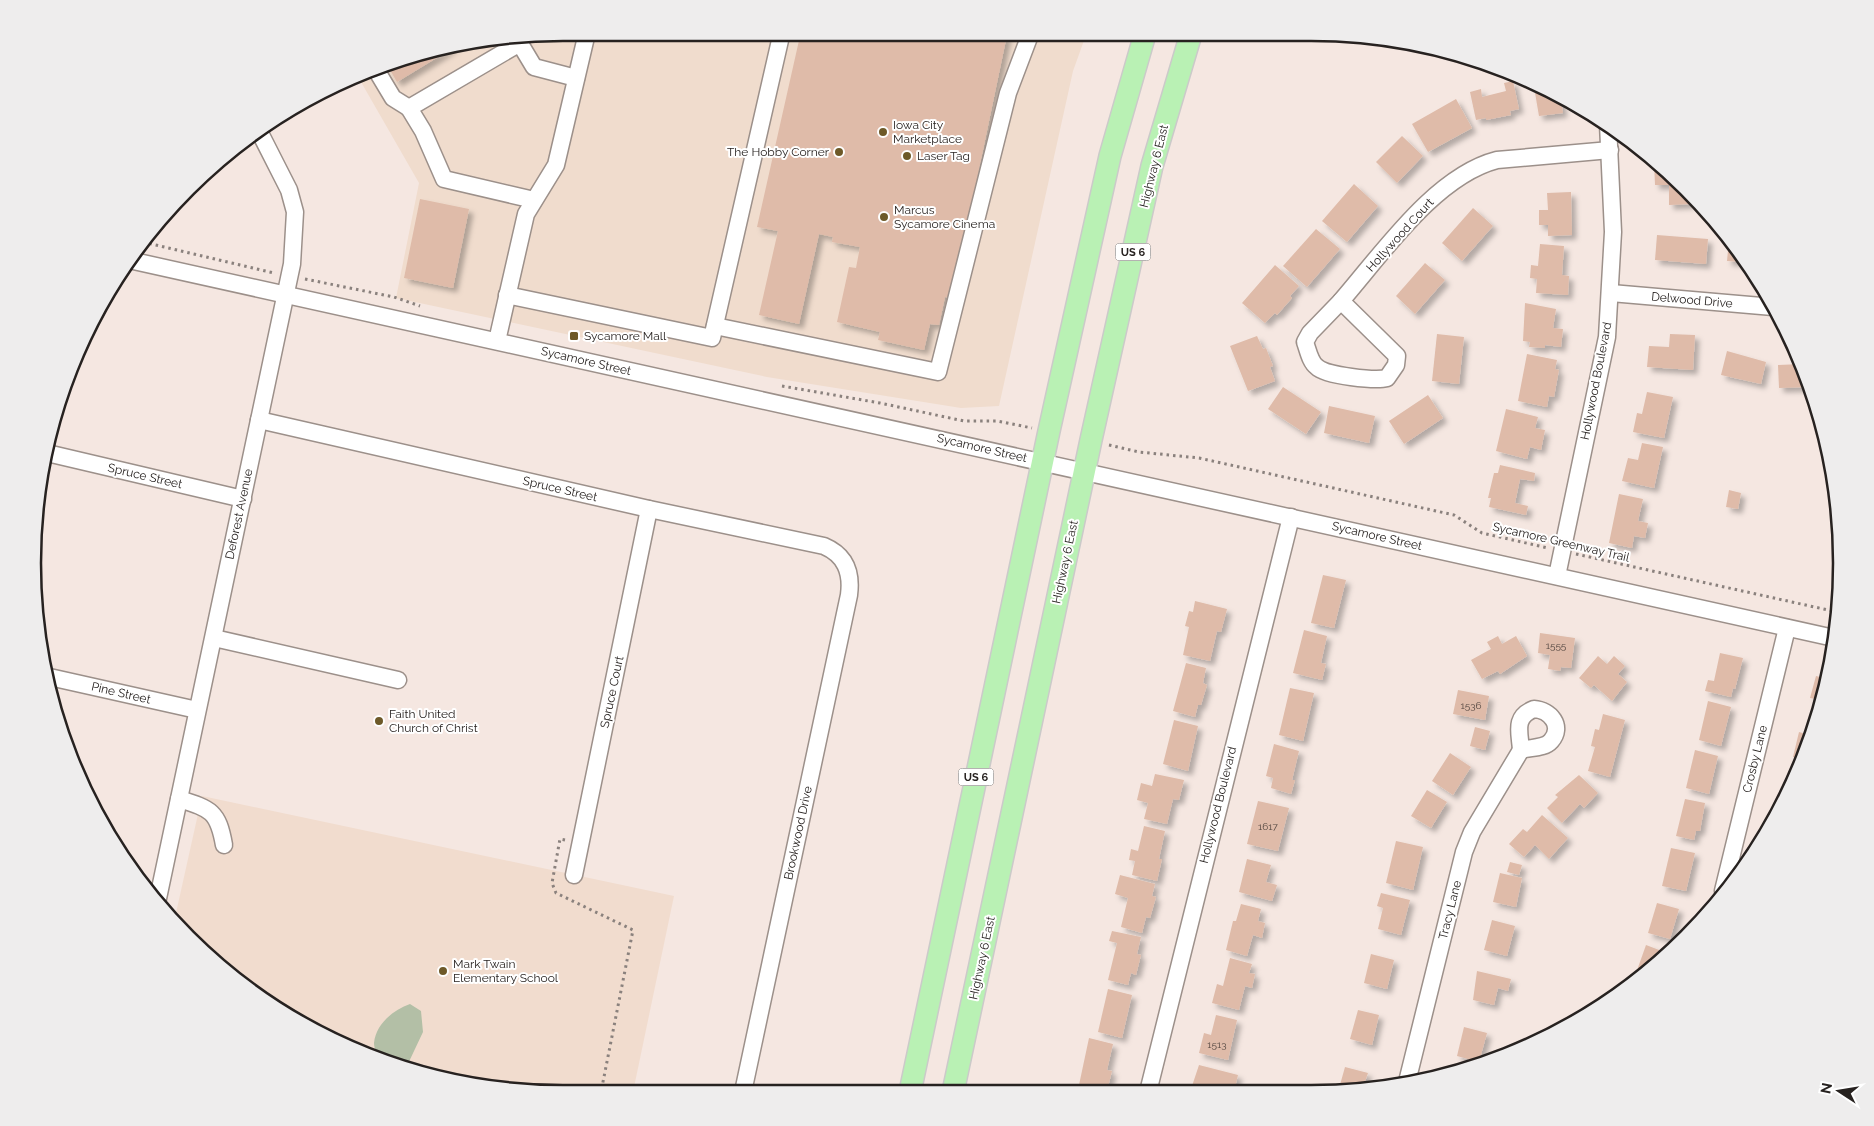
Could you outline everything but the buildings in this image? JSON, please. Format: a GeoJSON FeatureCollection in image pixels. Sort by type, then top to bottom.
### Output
{"type":"FeatureCollection","features":[{"type":"Feature","properties":{"kind":"main road","name":"US 6"},"geometry":{"type":"LineString","coordinates":[[911,1085],[1042,462],[1110,156],[1143,41]]}},
{"type":"Feature","properties":{"kind":"main road","name":"Highway 6 East"},"geometry":{"type":"LineString","coordinates":[[954,1085],[1084,471],[1152,166],[1189,41]]}},
{"type":"Feature","properties":{"kind":"street"},"geometry":{"type":"LineString","coordinates":[[497,341],[526,214],[556,165],[585,41]]}},
{"type":"Feature","properties":{"kind":"street"},"geometry":{"type":"LineString","coordinates":[[508,295],[712,338],[780,41]]}},
{"type":"Feature","properties":{"kind":"street"},"geometry":{"type":"LineString","coordinates":[[715,326],[938,372],[1008,93],[1028,41]]}},
{"type":"Feature","properties":{"kind":"street"},"geometry":{"type":"LineString","coordinates":[[520,43],[534,67],[576,78]]}},
{"type":"Feature","properties":{"kind":"street"},"geometry":{"type":"LineString","coordinates":[[409,108],[511,44]]}},
{"type":"Feature","properties":{"kind":"street"},"geometry":{"type":"LineString","coordinates":[[379,75],[393,98],[409,108],[423,131],[444,179],[534,200]]}},
{"type":"Feature","properties":{"kind":"street","name":"Hollywood Boulevard"},"geometry":{"type":"LineString","coordinates":[[1557,576],[1607,337],[1613,232],[1609,135]]}},
{"type":"Feature","properties":{"kind":"street","name":"Deforest Avenue"},"geometry":{"type":"LineString","coordinates":[[159,893],[290,276],[294,238],[294,212],[289,190],[262,137]]}},
{"type":"Feature","properties":{"kind":"street","name":"Hollywood Court"},"geometry":{"type":"LineString","coordinates":[[1341,301],[1396,356],[1396,365],[1387,378],[1366,379],[1317,368],[1305,342],[1310,333],[1341,301],[1420,210],[1464,173],[1481,164],[1496,160],[1610,150]]}},
{"type":"Feature","properties":{"kind":"street","name":"Sycamore Street"},"geometry":{"type":"LineString","coordinates":[[137,262],[1827,637]]}},
{"type":"Feature","properties":{"kind":"street","name":"Delwood Drive"},"geometry":{"type":"LineString","coordinates":[[1611,293],[1765,306]]}},
{"type":"Feature","properties":{"kind":"street","name":"Spruce Street"},"geometry":{"type":"LineString","coordinates":[[259,420],[649,509],[824,546],[837,552],[844,560],[849,572]]}},
{"type":"Feature","properties":{"kind":"street","name":"Spruce Street"},"geometry":{"type":"LineString","coordinates":[[53,455],[243,499]]}},
{"type":"Feature","properties":{"kind":"street","name":"Spruce Court"},"geometry":{"type":"LineString","coordinates":[[574,876],[649,509]]}},
{"type":"Feature","properties":{"kind":"street","name":"Hollywood Boulevard"},"geometry":{"type":"LineString","coordinates":[[1150,1085],[1290,517]]}},
{"type":"Feature","properties":{"kind":"street","name":"Brookwood Drive"},"geometry":{"type":"LineString","coordinates":[[744,1085],[849,595],[849,572]]}},
{"type":"Feature","properties":{"kind":"street","name":"Crosby Lane"},"geometry":{"type":"LineString","coordinates":[[1726,880],[1787,628]]}},
{"type":"Feature","properties":{"kind":"street"},"geometry":{"type":"LineString","coordinates":[[214,638],[398,680]]}},
{"type":"Feature","properties":{"kind":"street","name":"Pine Street"},"geometry":{"type":"LineString","coordinates":[[54,678],[197,710]]}},
{"type":"Feature","properties":{"kind":"street","name":"Tracy Lane"},"geometry":{"type":"LineString","coordinates":[[1409,1076],[1464,852],[1472,832],[1521,750]]}},
{"type":"Feature","properties":{"kind":"street"},"geometry":{"type":"LineString","coordinates":[[180,799],[206,807],[221,826],[224,846]]}},
{"type":"Feature","properties":{"kind":"path"},"geometry":{"type":"LineString","coordinates":[[150,244],[290,276],[394,297],[422,307]]}},
{"type":"Feature","properties":{"kind":"path"},"geometry":{"type":"LineString","coordinates":[[776,386],[863,400],[964,421],[997,421],[1049,431]]}},
{"type":"Feature","properties":{"kind":"path","name":"Sycamore Greenway Trail"},"geometry":{"type":"LineString","coordinates":[[1091,440],[1139,452],[1199,458],[1454,515],[1482,533],[1830,611]]}},
{"type":"Feature","properties":{"kind":"path"},"geometry":{"type":"LineString","coordinates":[[581,841],[560,839],[552,883],[556,893],[633,930],[602,1085]]}},
{"type":"Feature","properties":{"kind":"shaded area","name":"Sycamore Mall"},"geometry":{"type":"Polygon","coordinates":[[[563,41],[1084,41],[1073,71],[999,406],[961,408],[767,377],[396,298],[419,183],[361,82],[395,69],[461,51],[529,42],[563,41]]]}},
{"type":"Feature","properties":{"kind":"shaded area","name":"Mark Twain Elementary School"},"geometry":{"type":"Polygon","coordinates":[[[202,796],[674,896],[634,1085],[529,1084],[461,1075],[395,1057],[363,1045],[302,1015],[273,997],[219,955],[176,913],[202,796]]]}},
{"type":"Feature","properties":{"kind":"green space"},"geometry":{"type":"Polygon","coordinates":[[[410,1004],[421,1011],[423,1032],[409,1061],[375,1049],[375,1036],[378,1030],[386,1019],[397,1010],[410,1004]]]}},
{"type":"Feature","properties":{"kind":"place","name":"Iowa City Marketplace"},"geometry":{"type":"Point","coordinates":[883,132]}},
{"type":"Feature","properties":{"kind":"place","name":"The Hobby Corner"},"geometry":{"type":"Point","coordinates":[839,152]}},
{"type":"Feature","properties":{"kind":"place","name":"Laser Tag"},"geometry":{"type":"Point","coordinates":[907,156]}},
{"type":"Feature","properties":{"kind":"place","name":"Marcus Sycamore Cinema"},"geometry":{"type":"Point","coordinates":[884,217]}},
{"type":"Feature","properties":{"kind":"place","name":"Sycamore Mall"},"geometry":{"type":"Point","coordinates":[574,336]}},
{"type":"Feature","properties":{"kind":"place","name":"Faith United Church of Christ"},"geometry":{"type":"Point","coordinates":[379,721]}},
{"type":"Feature","properties":{"kind":"place","name":"Mark Twain Elementary School"},"geometry":{"type":"Point","coordinates":[443,971]}}]}
